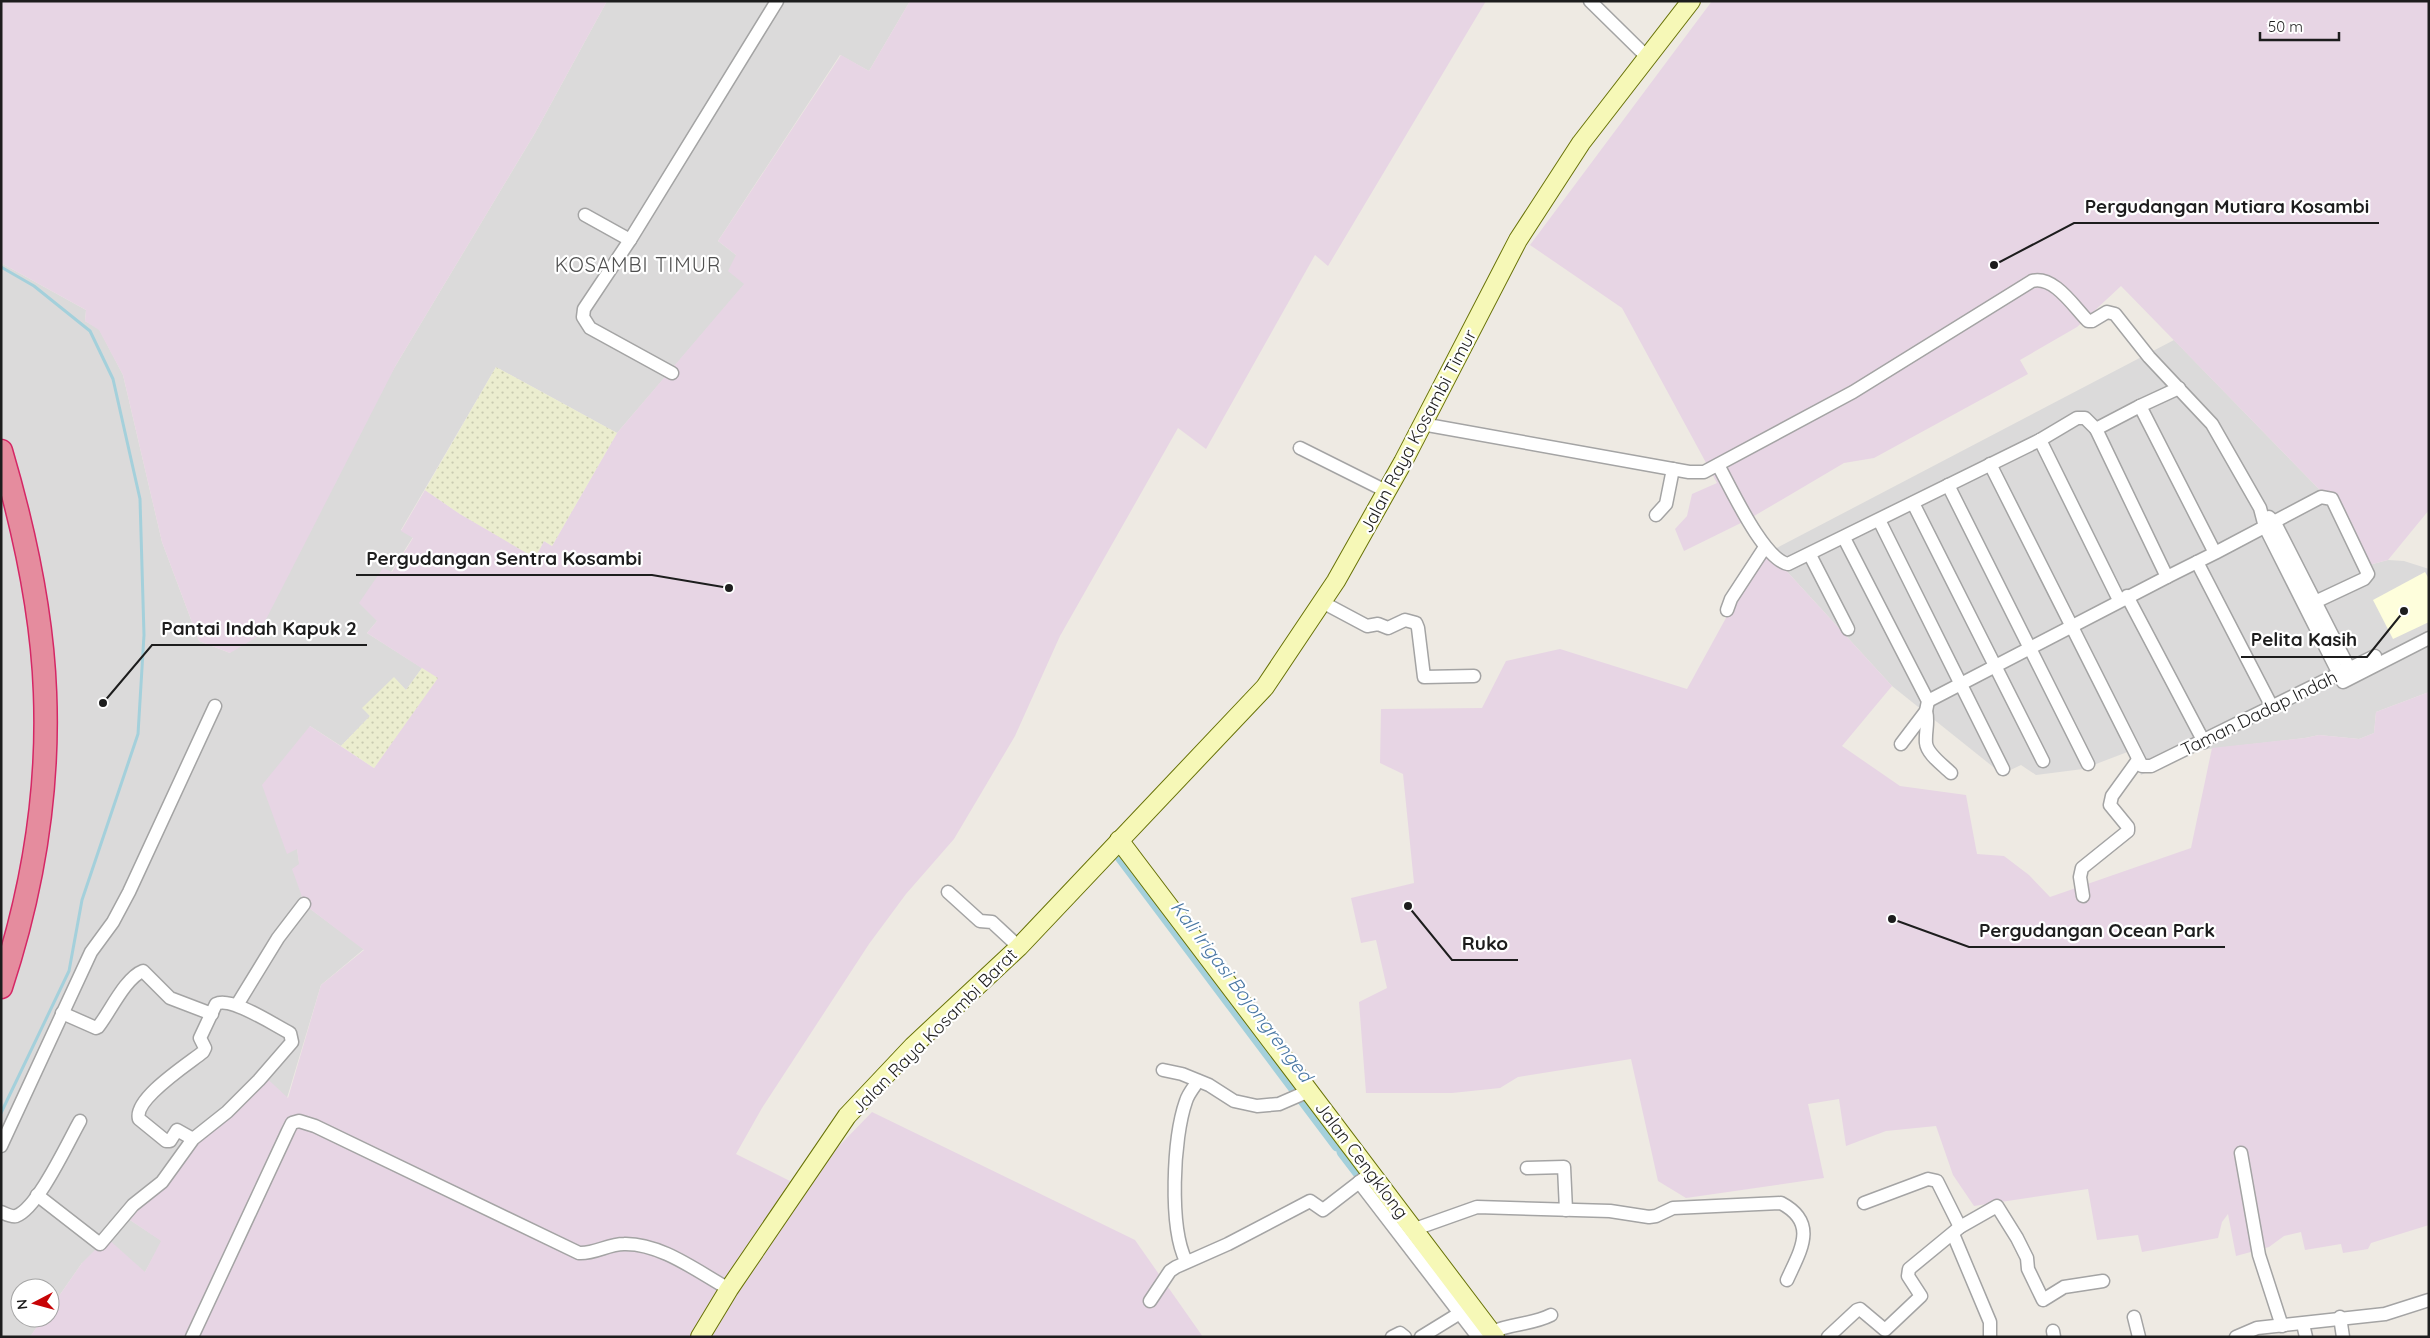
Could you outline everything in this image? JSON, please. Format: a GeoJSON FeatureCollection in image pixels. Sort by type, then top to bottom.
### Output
{"type":"FeatureCollection","features":[{"type":"Feature","properties":{"kind":"highway"},"geometry":{"type":"LineString","coordinates":[[1,451],[14,495],[33,586],[45,691],[43,773],[32,865],[24,907],[1,987]]}},
{"type":"Feature","properties":{"kind":"main road","name":"Jalan Raya Kosambi Timur"},"geometry":{"type":"LineString","coordinates":[[1119,840],[1265,687],[1322,602],[1386,491],[1518,240],[1581,143],[1691,1]]}},
{"type":"Feature","properties":{"kind":"main road","name":"Jalan Raya Kosambi Barat"},"geometry":{"type":"LineString","coordinates":[[700,1337],[729,1289],[847,1116],[914,1046],[1020,947],[1119,840]]}},
{"type":"Feature","properties":{"kind":"main road","name":"Jalan Cengklong"},"geometry":{"type":"LineString","coordinates":[[1119,840],[1303,1094],[1365,1177],[1415,1230],[1488,1335]]}},
{"type":"Feature","properties":{"kind":"street"},"geometry":{"type":"LineString","coordinates":[[672,373],[590,328],[583,317],[584,309],[630,240],[777,1]]}},
{"type":"Feature","properties":{"kind":"street"},"geometry":{"type":"LineString","coordinates":[[1590,1],[1647,57]]}},
{"type":"Feature","properties":{"kind":"street"},"geometry":{"type":"LineString","coordinates":[[585,215],[630,240]]}},
{"type":"Feature","properties":{"kind":"street"},"geometry":{"type":"LineString","coordinates":[[1422,424],[1700,473],[1853,392],[2037,280],[2051,283],[2088,321],[2092,321],[2104,313],[2113,312],[2149,356],[2200,410],[2217,432],[2315,602],[2346,675]]}},
{"type":"Feature","properties":{"kind":"street"},"geometry":{"type":"LineString","coordinates":[[2096,429],[2178,388]]}},
{"type":"Feature","properties":{"kind":"street"},"geometry":{"type":"LineString","coordinates":[[2140,406],[2215,552]]}},
{"type":"Feature","properties":{"kind":"street"},"geometry":{"type":"LineString","coordinates":[[1718,465],[1765,547],[1783,563],[1788,564],[1810,555],[2040,440],[2081,417],[2085,418],[2096,429],[2167,578]]}},
{"type":"Feature","properties":{"kind":"street"},"geometry":{"type":"LineString","coordinates":[[2040,440],[2123,598],[2204,742]]}},
{"type":"Feature","properties":{"kind":"street"},"geometry":{"type":"LineString","coordinates":[[1300,448],[1386,491]]}},
{"type":"Feature","properties":{"kind":"street"},"geometry":{"type":"LineString","coordinates":[[1990,464],[2140,763],[2112,796],[2111,807],[2128,827],[2128,830],[2082,868],[2080,877],[2084,896]]}},
{"type":"Feature","properties":{"kind":"street"},"geometry":{"type":"LineString","coordinates":[[1656,515],[1666,504],[1674,469]]}},
{"type":"Feature","properties":{"kind":"street"},"geometry":{"type":"LineString","coordinates":[[1948,485],[2088,764]]}},
{"type":"Feature","properties":{"kind":"street"},"geometry":{"type":"LineString","coordinates":[[1901,744],[1927,706],[1960,684],[2323,496],[2333,500],[2367,570],[2368,576],[2315,602]]}},
{"type":"Feature","properties":{"kind":"street"},"geometry":{"type":"LineString","coordinates":[[1913,503],[2043,761]]}},
{"type":"Feature","properties":{"kind":"street"},"geometry":{"type":"LineString","coordinates":[[1879,520],[2003,769]]}},
{"type":"Feature","properties":{"kind":"street"},"geometry":{"type":"LineString","coordinates":[[2270,525],[2346,675]]}},
{"type":"Feature","properties":{"kind":"street"},"geometry":{"type":"LineString","coordinates":[[1844,538],[1927,706],[1926,740],[1928,749],[1951,773]]}},
{"type":"Feature","properties":{"kind":"street"},"geometry":{"type":"LineString","coordinates":[[1727,610],[1731,599],[1765,547]]}},
{"type":"Feature","properties":{"kind":"street"},"geometry":{"type":"LineString","coordinates":[[1810,555],[1848,629]]}},
{"type":"Feature","properties":{"kind":"street"},"geometry":{"type":"LineString","coordinates":[[2197,562],[2272,707]]}},
{"type":"Feature","properties":{"kind":"street"},"geometry":{"type":"LineString","coordinates":[[1322,602],[1367,626],[1378,624],[1388,628],[1405,620],[1416,623],[1424,677],[1474,676]]}},
{"type":"Feature","properties":{"kind":"street","name":"Taman Dadap Indah"},"geometry":{"type":"LineString","coordinates":[[2346,675],[2429,630]]}},
{"type":"Feature","properties":{"kind":"street","name":"Taman Dadap Indah"},"geometry":{"type":"LineString","coordinates":[[2140,763],[2151,766],[2204,742],[2272,707],[2429,638]]}},
{"type":"Feature","properties":{"kind":"street"},"geometry":{"type":"LineString","coordinates":[[1,1146],[91,952],[113,922],[129,892],[215,706]]}},
{"type":"Feature","properties":{"kind":"street"},"geometry":{"type":"LineString","coordinates":[[948,892],[980,921],[992,922],[1020,947]]}},
{"type":"Feature","properties":{"kind":"street"},"geometry":{"type":"LineString","coordinates":[[237,1005],[278,938],[304,904]]}},
{"type":"Feature","properties":{"kind":"street"},"geometry":{"type":"LineString","coordinates":[[62,1013],[98,1027],[122,992],[137,974],[143,971],[170,998],[212,1014]]}},
{"type":"Feature","properties":{"kind":"street"},"geometry":{"type":"LineString","coordinates":[[37,1195],[100,1244],[133,1205],[162,1182],[193,1140],[238,1101],[292,1042],[290,1033],[237,1005],[221,1001],[216,1004],[200,1038],[205,1048],[203,1052],[144,1100],[138,1114],[139,1119],[166,1141],[170,1141],[177,1130],[193,1140]]}},
{"type":"Feature","properties":{"kind":"street"},"geometry":{"type":"LineString","coordinates":[[1163,1070],[1182,1074],[1209,1085],[1234,1101],[1257,1106],[1270,1106],[1303,1094]]}},
{"type":"Feature","properties":{"kind":"street"},"geometry":{"type":"LineString","coordinates":[[1186,1261],[1176,1234],[1174,1198],[1180,1123],[1186,1099],[1198,1081]]}},
{"type":"Feature","properties":{"kind":"street"},"geometry":{"type":"LineString","coordinates":[[1,1212],[12,1216],[18,1215],[37,1195],[80,1121]]}},
{"type":"Feature","properties":{"kind":"street"},"geometry":{"type":"LineString","coordinates":[[192,1337],[288,1130],[295,1121],[315,1126],[579,1253],[588,1253],[624,1244],[648,1248],[670,1256],[729,1289]]}},
{"type":"Feature","properties":{"kind":"street"},"geometry":{"type":"LineString","coordinates":[[2241,1153],[2259,1254],[2282,1326]]}},
{"type":"Feature","properties":{"kind":"street"},"geometry":{"type":"LineString","coordinates":[[1527,1168],[1564,1167],[1566,1210]]}},
{"type":"Feature","properties":{"kind":"street"},"geometry":{"type":"LineString","coordinates":[[1150,1301],[1170,1271],[1186,1261],[1228,1244],[1310,1201],[1322,1210],[1365,1177],[1460,1313],[1488,1335],[1504,1326],[1536,1322],[1551,1315]]}},
{"type":"Feature","properties":{"kind":"street"},"geometry":{"type":"LineString","coordinates":[[1864,1202],[1928,1180],[1938,1181],[1990,1322],[1990,1337]]}},
{"type":"Feature","properties":{"kind":"street"},"geometry":{"type":"LineString","coordinates":[[1415,1230],[1477,1208],[1610,1211],[1648,1217],[1656,1216],[1673,1208],[1781,1203],[1797,1215],[1802,1225],[1804,1236],[1802,1247],[1787,1280]]}},
{"type":"Feature","properties":{"kind":"street"},"geometry":{"type":"LineString","coordinates":[[1828,1337],[1860,1309],[1885,1330],[1920,1296],[1908,1276],[1908,1269],[1956,1230],[1997,1206],[2017,1238],[2026,1258],[2028,1269],[2043,1300],[2064,1287],[2103,1281]]}},
{"type":"Feature","properties":{"kind":"street"},"geometry":{"type":"LineString","coordinates":[[2236,1337],[2257,1328],[2302,1324],[2340,1317],[2386,1314],[2429,1300]]}},
{"type":"Feature","properties":{"kind":"street"},"geometry":{"type":"LineString","coordinates":[[1421,1337],[1460,1313]]}},
{"type":"Feature","properties":{"kind":"street"},"geometry":{"type":"LineString","coordinates":[[2134,1317],[2139,1337]]}},
{"type":"Feature","properties":{"kind":"street"},"geometry":{"type":"LineString","coordinates":[[2340,1317],[2343,1337]]}},
{"type":"Feature","properties":{"kind":"street"},"geometry":{"type":"LineString","coordinates":[[2302,1324],[2306,1337]]}},
{"type":"Feature","properties":{"kind":"street"},"geometry":{"type":"LineString","coordinates":[[1392,1337],[1400,1332],[1405,1337]]}},
{"type":"Feature","properties":{"kind":"shaded area"},"geometry":{"type":"Polygon","coordinates":[[[1,1],[607,1],[535,133],[396,365],[257,637],[230,653],[199,641],[162,542],[123,375],[99,330],[85,321],[86,310],[1,263],[1,1]]]}},
{"type":"Feature","properties":{"kind":"shaded area"},"geometry":{"type":"Polygon","coordinates":[[[607,1],[910,1],[869,71],[840,55],[718,241],[736,255],[745,284],[617,433],[496,367],[401,530],[413,537],[391,572],[377,621],[367,633],[422,668],[406,690],[394,678],[363,708],[370,716],[341,746],[310,726],[287,853],[297,848],[305,905],[364,949],[321,985],[287,1098],[260,1073],[130,1220],[162,1241],[145,1272],[82,1263],[60,1295],[60,1278],[10,1278],[10,1328],[36,1328],[30,1337],[1,1337],[1,263],[86,310],[85,321],[99,329],[123,375],[162,542],[199,641],[230,653],[396,365],[535,133],[607,1]]]}},
{"type":"Feature","properties":{"kind":"shaded area"},"geometry":{"type":"Polygon","coordinates":[[[910,1],[1486,1],[1328,266],[1315,255],[1206,449],[1178,428],[1060,636],[1015,736],[954,839],[906,894],[869,944],[762,1108],[736,1154],[800,1186],[872,1112],[1135,1240],[1203,1337],[30,1337],[36,1328],[60,1328],[60,1295],[82,1263],[107,1238],[145,1272],[161,1241],[130,1220],[208,1126],[260,1072],[288,1098],[321,985],[364,950],[305,905],[292,869],[299,864],[297,849],[287,854],[262,785],[310,726],[374,768],[437,678],[367,633],[377,621],[359,603],[383,568],[392,572],[413,538],[401,531],[425,490],[460,514],[535,557],[544,541],[552,546],[617,433],[744,284],[728,271],[736,255],[718,241],[841,55],[869,71],[910,1]]]}},
{"type":"Feature","properties":{"kind":"shaded area"},"geometry":{"type":"Polygon","coordinates":[[[1712,1],[2429,1],[2429,510],[2388,560],[2369,565],[2352,523],[2121,286],[2077,327],[2020,360],[2028,374],[1874,458],[1844,463],[1749,519],[1684,551],[1675,529],[1687,516],[1692,494],[1717,483],[1622,308],[1530,245],[1712,1]]]}},
{"type":"Feature","properties":{"kind":"shaded area"},"geometry":{"type":"Polygon","coordinates":[[[2174,340],[2352,523],[2369,565],[2388,560],[2404,561],[2429,569],[2429,692],[2376,712],[2374,733],[2359,739],[2319,735],[2191,751],[2141,775],[2130,751],[2083,769],[2036,775],[2021,765],[2002,774],[1892,686],[1769,552],[2174,340]]]}},
{"type":"Feature","properties":{"kind":"shaded area"},"geometry":{"type":"Polygon","coordinates":[[[496,367],[617,433],[552,546],[544,541],[535,558],[460,514],[425,490],[496,367]]]}},
{"type":"Feature","properties":{"kind":"shaded area"},"geometry":{"type":"Polygon","coordinates":[[[1769,552],[1892,686],[1842,746],[1900,786],[1966,795],[1977,854],[2004,856],[2029,875],[2050,897],[2191,848],[2212,748],[2319,735],[2359,739],[2374,733],[2376,712],[2429,692],[2429,1225],[2371,1243],[2368,1249],[2343,1253],[2341,1244],[2305,1250],[2301,1232],[2284,1236],[2269,1247],[2236,1256],[2228,1214],[2222,1222],[2218,1238],[2142,1252],[2138,1235],[2097,1240],[2088,1189],[1974,1206],[1953,1175],[1936,1126],[1886,1131],[1846,1146],[1839,1099],[1808,1104],[1824,1178],[1686,1198],[1658,1181],[1631,1059],[1518,1077],[1500,1088],[1452,1093],[1366,1093],[1359,1002],[1387,988],[1376,940],[1361,943],[1351,898],[1414,883],[1403,774],[1380,763],[1381,709],[1482,708],[1506,661],[1560,649],[1687,689],[1738,596],[1769,552]]]}},
{"type":"Feature","properties":{"kind":"shaded area"},"geometry":{"type":"Polygon","coordinates":[[[2425,572],[2429,579],[2429,622],[2393,639],[2373,600],[2425,572]]]}},
{"type":"Feature","properties":{"kind":"shaded area"},"geometry":{"type":"Polygon","coordinates":[[[422,668],[438,678],[374,768],[341,746],[370,716],[362,708],[394,677],[406,690],[422,668]]]}},
{"type":"Feature","properties":{"kind":"waterway"},"geometry":{"type":"LineString","coordinates":[[1,267],[34,286],[90,331],[113,379],[140,499],[144,635],[138,734],[82,900],[69,971],[1,1113]]}},
{"type":"Feature","properties":{"kind":"waterway","name":"Kali Irigasi Bojongrenged"},"geometry":{"type":"LineString","coordinates":[[1120,857],[1337,1146]]}},
{"type":"Feature","properties":{"kind":"waterway","name":"Kali Irigasi Bojongrenged"},"geometry":{"type":"LineString","coordinates":[[1342,1152],[1368,1186]]}},
{"type":"Feature","properties":{"kind":"place","name":"Pergudangan Mutiara Kosambi"},"geometry":{"type":"Point","coordinates":[1994,265]}},
{"type":"Feature","properties":{"kind":"place","name":"Pergudangan Sentra Kosambi"},"geometry":{"type":"Point","coordinates":[729,588]}},
{"type":"Feature","properties":{"kind":"place","name":"Pelita Kasih"},"geometry":{"type":"Point","coordinates":[2404,611]}},
{"type":"Feature","properties":{"kind":"place","name":"Pantai Indah Kapuk 2"},"geometry":{"type":"Point","coordinates":[103,703]}},
{"type":"Feature","properties":{"kind":"place","name":"Ruko"},"geometry":{"type":"Point","coordinates":[1408,906]}},
{"type":"Feature","properties":{"kind":"place","name":"Pergudangan Ocean Park"},"geometry":{"type":"Point","coordinates":[1892,919]}},
{"type":"Feature","properties":{"kind":"district","name":"KOSAMBI TIMUR"},"geometry":{"type":"Point","coordinates":[638,264]}}]}
